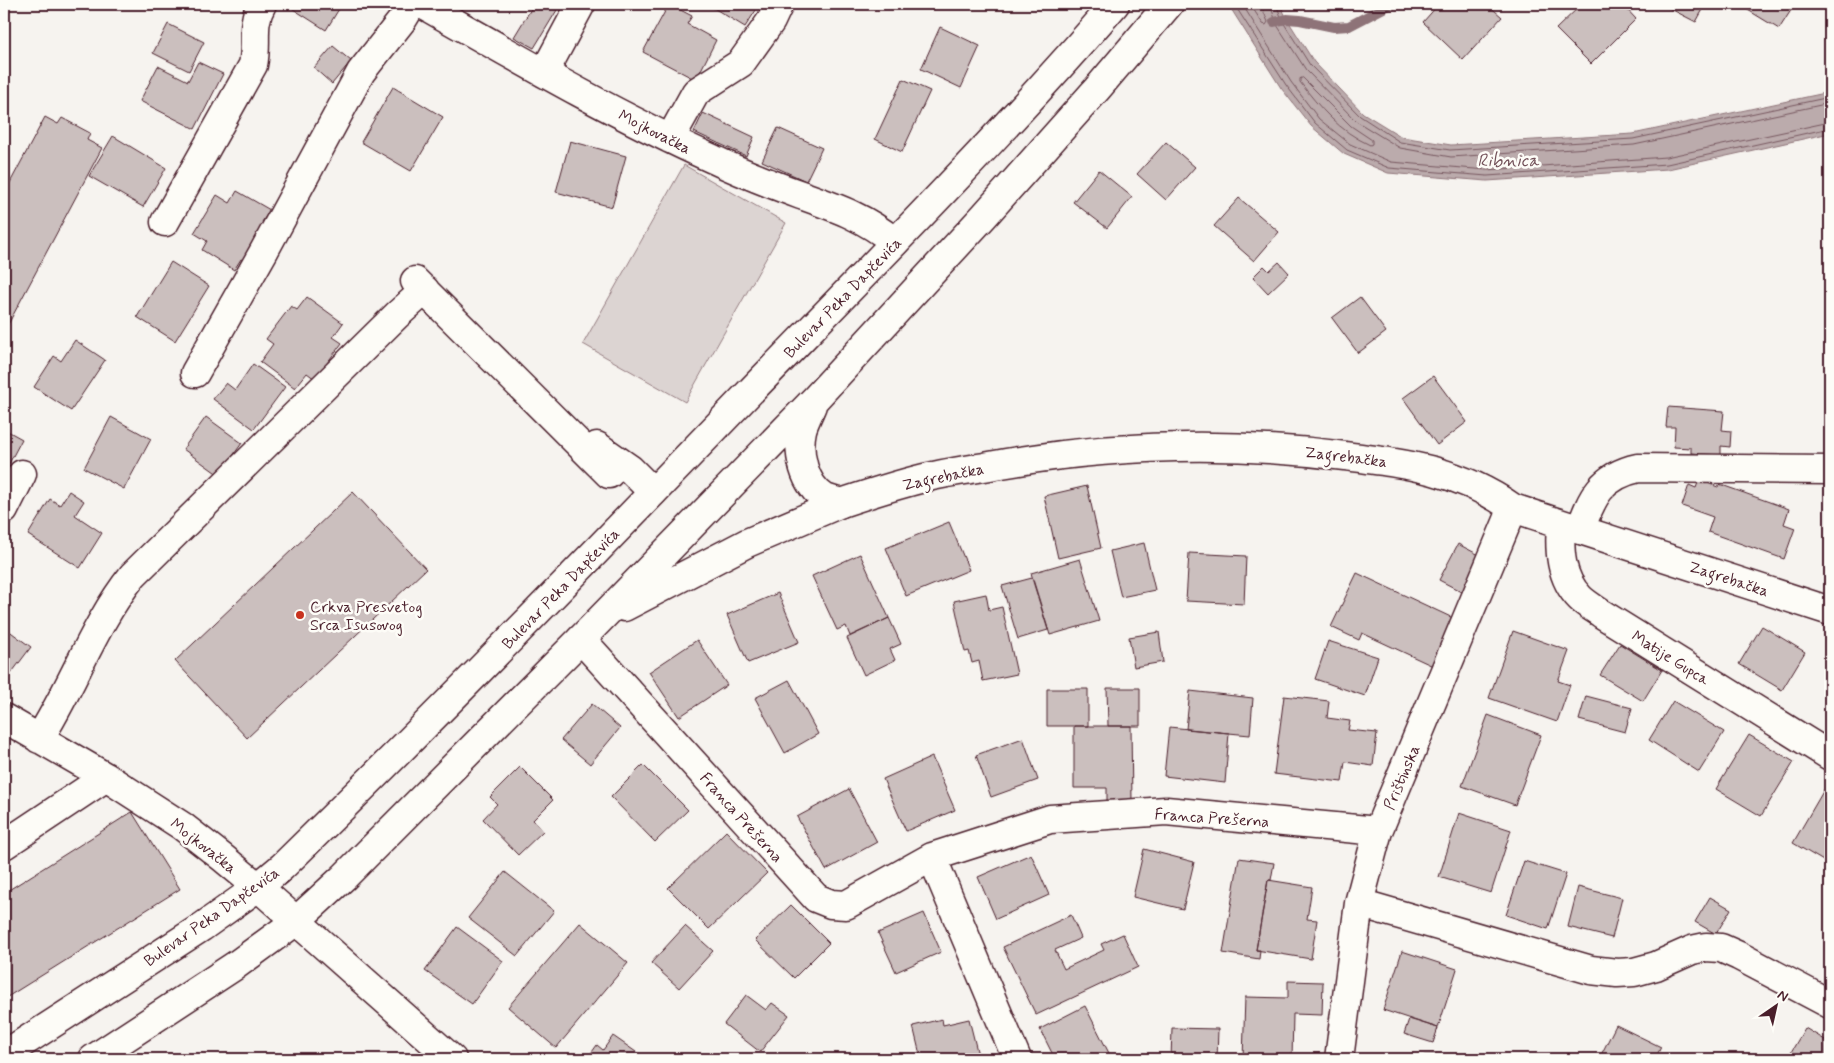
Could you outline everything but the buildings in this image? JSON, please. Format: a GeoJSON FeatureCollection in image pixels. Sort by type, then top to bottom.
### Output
{"type":"FeatureCollection","features":[{"type":"Feature","properties":{"kind":"street"},"geometry":{"type":"LineString","coordinates":[[165,222],[253,65],[256,50],[254,26],[256,14],[262,4]]}},
{"type":"Feature","properties":{"kind":"street"},"geometry":{"type":"LineString","coordinates":[[196,373],[361,72],[403,19],[412,4]]}},
{"type":"Feature","properties":{"kind":"street","name":"Mojkovačka"},"geometry":{"type":"LineString","coordinates":[[422,4],[544,73],[670,139],[759,179],[857,216],[895,242]]}},
{"type":"Feature","properties":{"kind":"street"},"geometry":{"type":"LineString","coordinates":[[544,73],[581,4]]}},
{"type":"Feature","properties":{"kind":"street"},"geometry":{"type":"LineString","coordinates":[[670,139],[696,92],[741,63],[780,4]]}},
{"type":"Feature","properties":{"kind":"street","name":"Bulevar Peka Dapčevića"},"geometry":{"type":"LineString","coordinates":[[4,1055],[202,927],[258,887],[326,823],[490,660],[895,242],[1065,61],[1115,4]]}},
{"type":"Feature","properties":{"kind":"street"},"geometry":{"type":"LineString","coordinates":[[93,1059],[236,965],[295,922],[344,877],[590,630],[815,399],[984,216],[1169,4]]}},
{"type":"Feature","properties":{"kind":"street"},"geometry":{"type":"LineString","coordinates":[[39,739],[61,704],[93,636],[119,594],[133,576],[397,316],[420,285],[609,474]]}},
{"type":"Feature","properties":{"kind":"street"},"geometry":{"type":"LineString","coordinates":[[815,399],[802,430],[800,447],[803,468],[812,485],[826,498],[841,503]]}},
{"type":"Feature","properties":{"kind":"street"},"geometry":{"type":"LineString","coordinates":[[564,429],[603,449],[617,459],[653,492]]}},
{"type":"Feature","properties":{"kind":"street","name":"Zagrebačka"},"geometry":{"type":"LineString","coordinates":[[590,630],[747,542],[841,503],[925,478],[1028,458],[1124,449],[1218,447],[1297,450],[1409,464],[1470,483],[1494,495],[1513,508],[1830,611]]}},
{"type":"Feature","properties":{"kind":"street","name":"Matije Gupca"},"geometry":{"type":"LineString","coordinates":[[1830,470],[1638,468],[1626,471],[1613,477],[1601,487],[1560,543],[1561,562],[1568,582],[1580,598],[1602,614],[1830,756]]}},
{"type":"Feature","properties":{"kind":"street"},"geometry":{"type":"LineString","coordinates":[[4,510],[22,474]]}},
{"type":"Feature","properties":{"kind":"street","name":"Prištinska"},"geometry":{"type":"LineString","coordinates":[[1339,1059],[1359,903],[1378,831],[1513,508]]}},
{"type":"Feature","properties":{"kind":"street","name":"Franca Prešerna"},"geometry":{"type":"LineString","coordinates":[[590,630],[816,898],[831,904],[846,905],[932,857],[1050,819],[1166,811],[1378,831]]}},
{"type":"Feature","properties":{"kind":"street","name":"Mojkovačka"},"geometry":{"type":"LineString","coordinates":[[4,718],[106,778],[182,826],[258,887],[295,922],[452,1059]]}},
{"type":"Feature","properties":{"kind":"street"},"geometry":{"type":"LineString","coordinates":[[4,845],[106,778]]}},
{"type":"Feature","properties":{"kind":"street"},"geometry":{"type":"LineString","coordinates":[[932,857],[1016,1059]]}},
{"type":"Feature","properties":{"kind":"street"},"geometry":{"type":"LineString","coordinates":[[1359,903],[1591,970],[1634,972],[1656,966],[1692,950],[1706,947],[1720,948],[1830,1004]]}},
{"type":"Feature","properties":{"kind":"shaded area"},"geometry":{"type":"Polygon","coordinates":[[[684,165],[786,223],[685,402],[583,344],[684,165]]]}},
{"type":"Feature","properties":{"kind":"water","name":"Ribnica"},"geometry":{"type":"Polygon","coordinates":[[[1228,4],[1280,4],[1287,19],[1314,62],[1363,113],[1402,137],[1451,145],[1633,134],[1830,92],[1830,133],[1668,169],[1487,181],[1388,173],[1344,154],[1311,126],[1281,88],[1228,4]]]}},
{"type":"Feature","properties":{"kind":"waterway"},"geometry":{"type":"LineString","coordinates":[[1274,22],[1287,19],[1334,27],[1349,26],[1391,4]]}},
{"type":"Feature","properties":{"kind":"place","name":"Crkva Presvetog Srca Isusovog"},"geometry":{"type":"Point","coordinates":[300,615]}}]}
